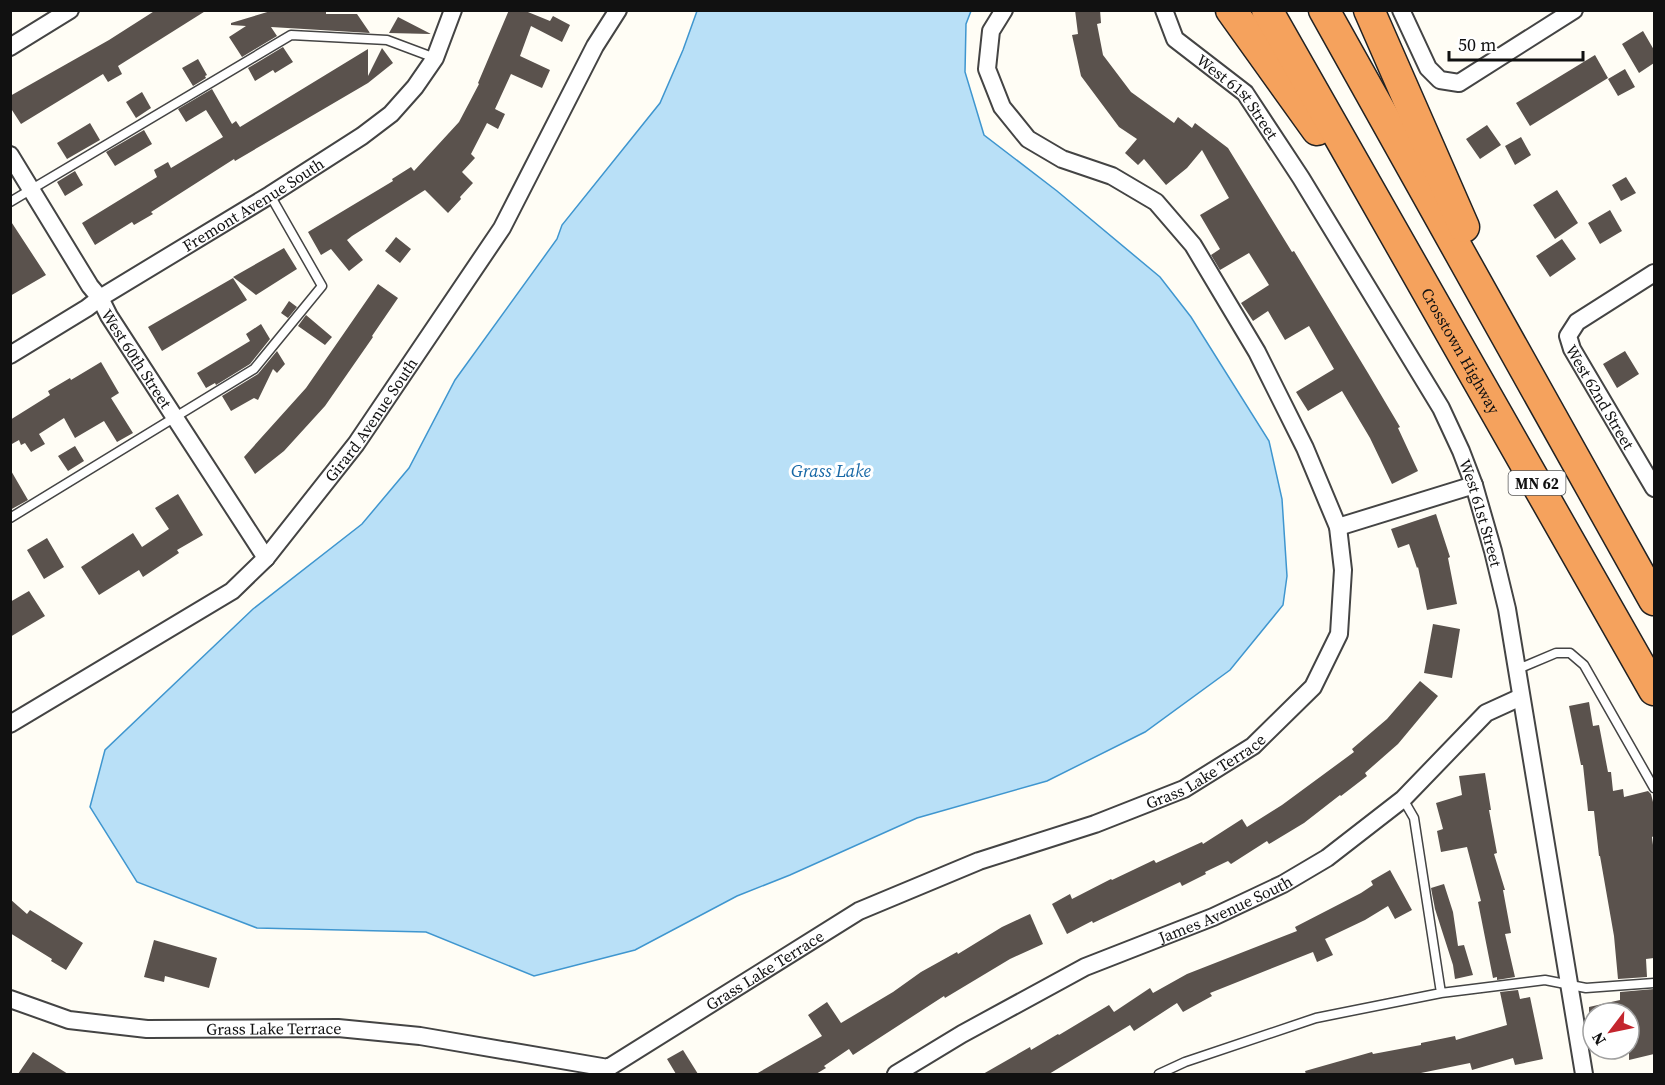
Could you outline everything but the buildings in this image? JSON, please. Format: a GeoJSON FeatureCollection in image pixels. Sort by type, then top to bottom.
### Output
{"type":"FeatureCollection","features":[{"type":"Feature","properties":{"kind":"highway"},"geometry":{"type":"LineString","coordinates":[[1231,10],[1420,276]]}},
{"type":"Feature","properties":{"kind":"highway","name":"Crosstown Highway"},"geometry":{"type":"LineString","coordinates":[[1267,10],[1654,690]]}},
{"type":"Feature","properties":{"kind":"highway","name":"MN 62"},"geometry":{"type":"LineString","coordinates":[[1324,10],[1654,600]]}},
{"type":"Feature","properties":{"kind":"highway"},"geometry":{"type":"LineString","coordinates":[[1369,10],[1537,392]]}},
{"type":"Feature","properties":{"kind":"street"},"geometry":{"type":"LineString","coordinates":[[10,47],[70,10]]}},
{"type":"Feature","properties":{"kind":"street","name":"Fremont Avenue South"},"geometry":{"type":"LineString","coordinates":[[10,356],[100,298],[270,195],[362,136],[391,114],[415,87],[435,58],[453,10]]}},
{"type":"Feature","properties":{"kind":"street","name":"Girard Avenue South"},"geometry":{"type":"LineString","coordinates":[[10,724],[232,591],[266,558],[356,444],[501,228],[595,46],[618,10]]}},
{"type":"Feature","properties":{"kind":"street","name":"Grass Lake Terrace"},"geometry":{"type":"LineString","coordinates":[[10,999],[69,1020],[137,1028],[338,1028],[420,1036],[610,1071],[859,911],[979,861],[1095,824],[1184,789],[1253,746],[1313,687],[1339,634],[1343,570],[1338,527],[1305,448],[1257,351],[1193,245],[1156,202],[1112,176],[1062,159],[1028,139],[1002,107],[987,69],[992,31],[1004,10]]}},
{"type":"Feature","properties":{"kind":"street","name":"West 61st Street"},"geometry":{"type":"LineString","coordinates":[[1164,10],[1175,39],[1245,93],[1301,178],[1441,408],[1461,451],[1494,551],[1518,669],[1584,1074]]}},
{"type":"Feature","properties":{"kind":"street"},"geometry":{"type":"LineString","coordinates":[[1401,10],[1428,68],[1440,80],[1459,83],[1574,10]]}},
{"type":"Feature","properties":{"kind":"street","name":"West 60th Street"},"geometry":{"type":"LineString","coordinates":[[10,155],[109,316],[266,558]]}},
{"type":"Feature","properties":{"kind":"street","name":"West 62nd Street"},"geometry":{"type":"LineString","coordinates":[[1654,273],[1577,321],[1568,336],[1572,349],[1654,488]]}},
{"type":"Feature","properties":{"kind":"street"},"geometry":{"type":"LineString","coordinates":[[1338,527],[1474,485]]}},
{"type":"Feature","properties":{"kind":"street","name":"James Avenue South"},"geometry":{"type":"LineString","coordinates":[[896,1074],[962,1034],[1085,967],[1213,917],[1283,884],[1327,858],[1403,799],[1485,713],[1521,697]]}},
{"type":"Feature","properties":{"kind":"lane"},"geometry":{"type":"LineString","coordinates":[[10,202],[291,35],[387,40],[435,58]]}},
{"type":"Feature","properties":{"kind":"lane"},"geometry":{"type":"LineString","coordinates":[[10,518],[254,369],[322,286],[270,195]]}},
{"type":"Feature","properties":{"kind":"lane"},"geometry":{"type":"LineString","coordinates":[[1518,669],[1556,653],[1570,653],[1584,665],[1654,788]]}},
{"type":"Feature","properties":{"kind":"lane"},"geometry":{"type":"LineString","coordinates":[[1403,799],[1414,818],[1441,993]]}},
{"type":"Feature","properties":{"kind":"lane"},"geometry":{"type":"LineString","coordinates":[[1159,1074],[1185,1062],[1316,1018],[1441,993],[1545,980],[1586,988],[1654,983]]}},
{"type":"Feature","properties":{"kind":"water","name":"Grass Lake"},"geometry":{"type":"Polygon","coordinates":[[[697,11],[971,11],[966,24],[965,72],[984,135],[1057,191],[1160,277],[1191,317],[1269,441],[1282,499],[1287,576],[1283,605],[1230,670],[1145,732],[1047,781],[917,818],[790,875],[737,896],[635,950],[534,976],[426,932],[257,928],[137,882],[90,807],[105,750],[253,609],[362,524],[409,468],[455,380],[557,239],[562,225],[660,103],[697,11]]]}}]}
